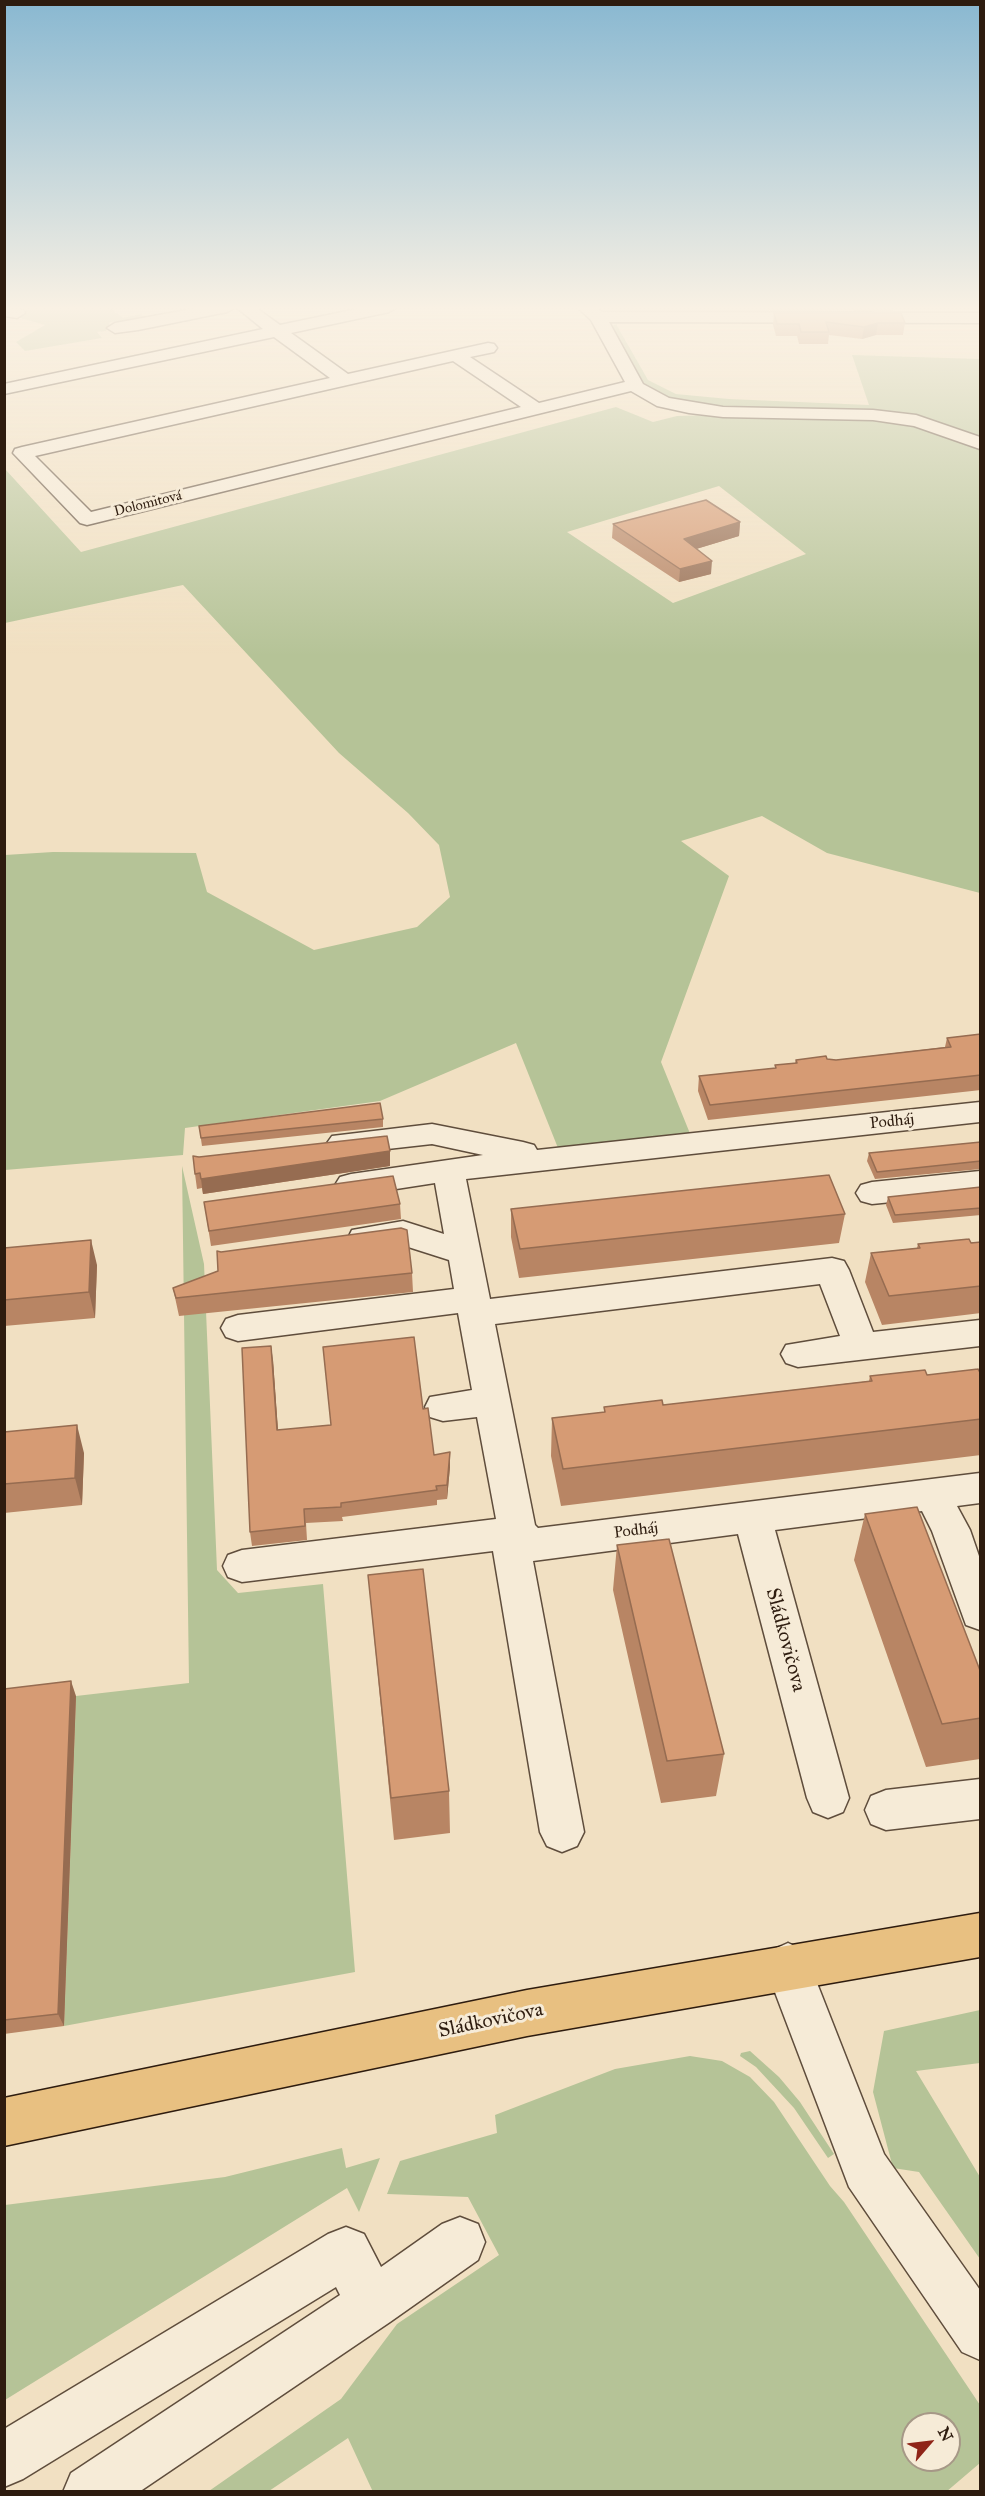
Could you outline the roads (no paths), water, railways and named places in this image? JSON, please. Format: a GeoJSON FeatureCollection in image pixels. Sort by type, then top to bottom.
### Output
{"type":"FeatureCollection","features":[{"type":"Feature","properties":{"kind":"main road","name":"Sládkovičova"},"geometry":{"type":"LineString","coordinates":[[4,2122],[527,2013],[788,1966],[981,1935]]}},
{"type":"Feature","properties":{"kind":"street","name":"Dolomitová"},"geometry":{"type":"LineString","coordinates":[[152,423],[22,453],[87,519],[477,423]]}},
{"type":"Feature","properties":{"kind":"street"},"geometry":{"type":"LineString","coordinates":[[921,423],[981,443]]}},
{"type":"Feature","properties":{"kind":"street","name":"Podháj"},"geometry":{"type":"LineString","coordinates":[[324,1188],[448,1170],[981,1112]]}},
{"type":"Feature","properties":{"kind":"street"},"geometry":{"type":"LineString","coordinates":[[317,1146],[432,1134],[552,1159]]}},
{"type":"Feature","properties":{"kind":"street"},"geometry":{"type":"LineString","coordinates":[[448,1170],[492,1401],[562,1832]]}},
{"type":"Feature","properties":{"kind":"street"},"geometry":{"type":"LineString","coordinates":[[872,1193],[981,1182]]}},
{"type":"Feature","properties":{"kind":"street"},"geometry":{"type":"LineString","coordinates":[[331,1243],[403,1233],[464,1253]]}},
{"type":"Feature","properties":{"kind":"street"},"geometry":{"type":"LineString","coordinates":[[238,1328],[474,1307],[832,1270],[861,1346]]}},
{"type":"Feature","properties":{"kind":"street"},"geometry":{"type":"LineString","coordinates":[[798,1354],[981,1333]]}},
{"type":"Feature","properties":{"kind":"street"},"geometry":{"type":"LineString","coordinates":[[443,1407],[492,1401]]}},
{"type":"Feature","properties":{"kind":"street","name":"Podháj"},"geometry":{"type":"LineString","coordinates":[[513,1533],[530,1545],[981,1488]]}},
{"type":"Feature","properties":{"kind":"street"},"geometry":{"type":"LineString","coordinates":[[932,1494],[951,1530],[981,1613]]}},
{"type":"Feature","properties":{"kind":"street","name":"Sládkovičova"},"geometry":{"type":"LineString","coordinates":[[752,1516],[828,1798]]}},
{"type":"Feature","properties":{"kind":"street"},"geometry":{"type":"LineString","coordinates":[[242,1566],[513,1533]]}},
{"type":"Feature","properties":{"kind":"street"},"geometry":{"type":"LineString","coordinates":[[886,1810],[981,1799]]}},
{"type":"Feature","properties":{"kind":"street"},"geometry":{"type":"LineString","coordinates":[[788,1966],[866,2170],[981,2334]]}},
{"type":"Feature","properties":{"kind":"street"},"geometry":{"type":"LineString","coordinates":[[90,2492],[372,2304],[460,2242]]}},
{"type":"Feature","properties":{"kind":"street"},"geometry":{"type":"LineString","coordinates":[[4,2460],[346,2252],[372,2304]]}}]}
